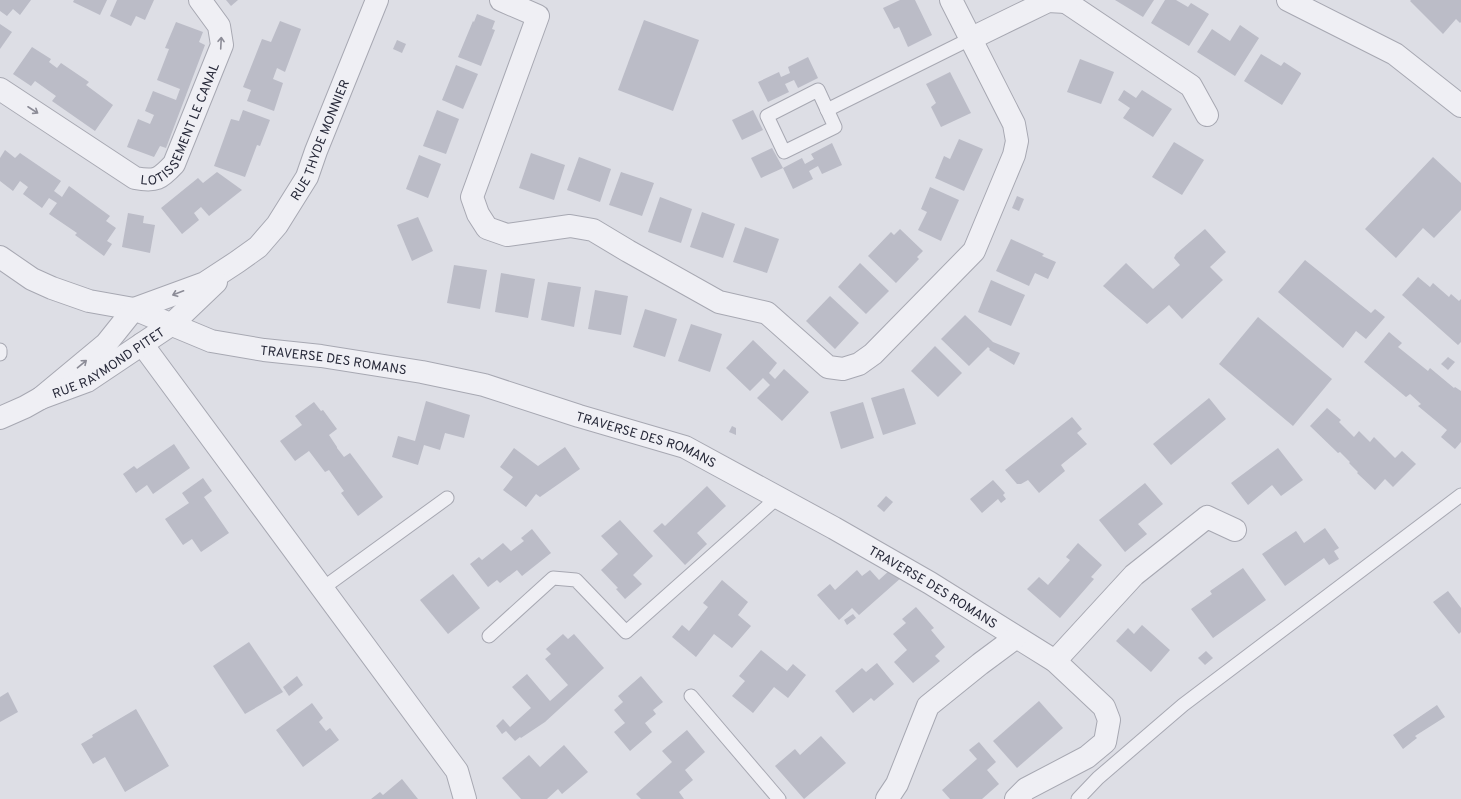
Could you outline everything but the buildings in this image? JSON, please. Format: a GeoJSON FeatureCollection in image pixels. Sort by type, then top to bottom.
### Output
{"type":"FeatureCollection","features":[{"type":"Feature","properties":{"kind":"street","name":"LOTISSEMENT LE CANAL"},"geometry":{"type":"LineString","coordinates":[[0,89],[135,178],[151,181],[164,175],[174,164],[222,45],[220,26],[200,0]]}},
{"type":"Feature","properties":{"kind":"street","name":"RUE THYDE MONNIER"},"geometry":{"type":"LineString","coordinates":[[134,309],[204,283],[258,247],[277,225],[307,178],[377,0]]}},
{"type":"Feature","properties":{"kind":"street"},"geometry":{"type":"LineString","coordinates":[[501,0],[542,8],[472,197],[478,214],[487,228],[507,235],[570,226],[593,230],[719,302],[767,313],[828,366],[842,369],[859,364],[873,354],[974,251],[1014,155],[1018,141],[1014,124],[972,38],[951,0]]}},
{"type":"Feature","properties":{"kind":"street"},"geometry":{"type":"LineString","coordinates":[[1288,0],[1395,54],[1461,106]]}},
{"type":"Feature","properties":{"kind":"street"},"geometry":{"type":"LineString","coordinates":[[972,38],[1048,2],[1067,1],[1191,86],[1207,115]]}},
{"type":"Feature","properties":{"kind":"street","name":"TRAVERSE DES ROMANS"},"geometry":{"type":"LineString","coordinates":[[0,257],[32,279],[52,288],[89,301],[134,309],[211,341],[264,350],[321,356],[422,372],[484,385],[579,416],[685,447],[778,497],[930,583],[1055,661],[1104,707],[1109,720],[1105,742],[1087,757],[1026,789],[1016,799]]}},
{"type":"Feature","properties":{"kind":"street","name":"RUE THYDE MONNIER"},"geometry":{"type":"LineString","coordinates":[[172,324],[237,262]]}},
{"type":"Feature","properties":{"kind":"street","name":"RUE RAYMOND PITET"},"geometry":{"type":"LineString","coordinates":[[41,398],[106,344],[134,309]]}},
{"type":"Feature","properties":{"kind":"street","name":"RUE RAYMOND PITET"},"geometry":{"type":"LineString","coordinates":[[0,418],[41,398],[87,381],[172,324]]}},
{"type":"Feature","properties":{"kind":"street"},"geometry":{"type":"LineString","coordinates":[[142,344],[457,771],[465,799]]}},
{"type":"Feature","properties":{"kind":"street"},"geometry":{"type":"LineString","coordinates":[[1055,661],[1134,575],[1207,516],[1235,530]]}},
{"type":"Feature","properties":{"kind":"street"},"geometry":{"type":"LineString","coordinates":[[887,799],[897,784],[928,706],[980,664],[1016,638]]}},
{"type":"Feature","properties":{"kind":"lane"},"geometry":{"type":"LineString","coordinates":[[827,110],[972,38]]}},
{"type":"Feature","properties":{"kind":"lane"},"geometry":{"type":"LineString","coordinates":[[818,90],[827,110],[835,127],[784,152],[767,116],[818,90]]}},
{"type":"Feature","properties":{"kind":"lane"},"geometry":{"type":"LineString","coordinates":[[1078,799],[1098,778],[1183,705],[1461,496]]}},
{"type":"Feature","properties":{"kind":"lane"},"geometry":{"type":"LineString","coordinates":[[489,636],[553,578],[576,580],[626,632],[778,497]]}},
{"type":"Feature","properties":{"kind":"lane"},"geometry":{"type":"LineString","coordinates":[[323,588],[447,498]]}},
{"type":"Feature","properties":{"kind":"lane"},"geometry":{"type":"LineString","coordinates":[[691,696],[779,799]]}}]}
